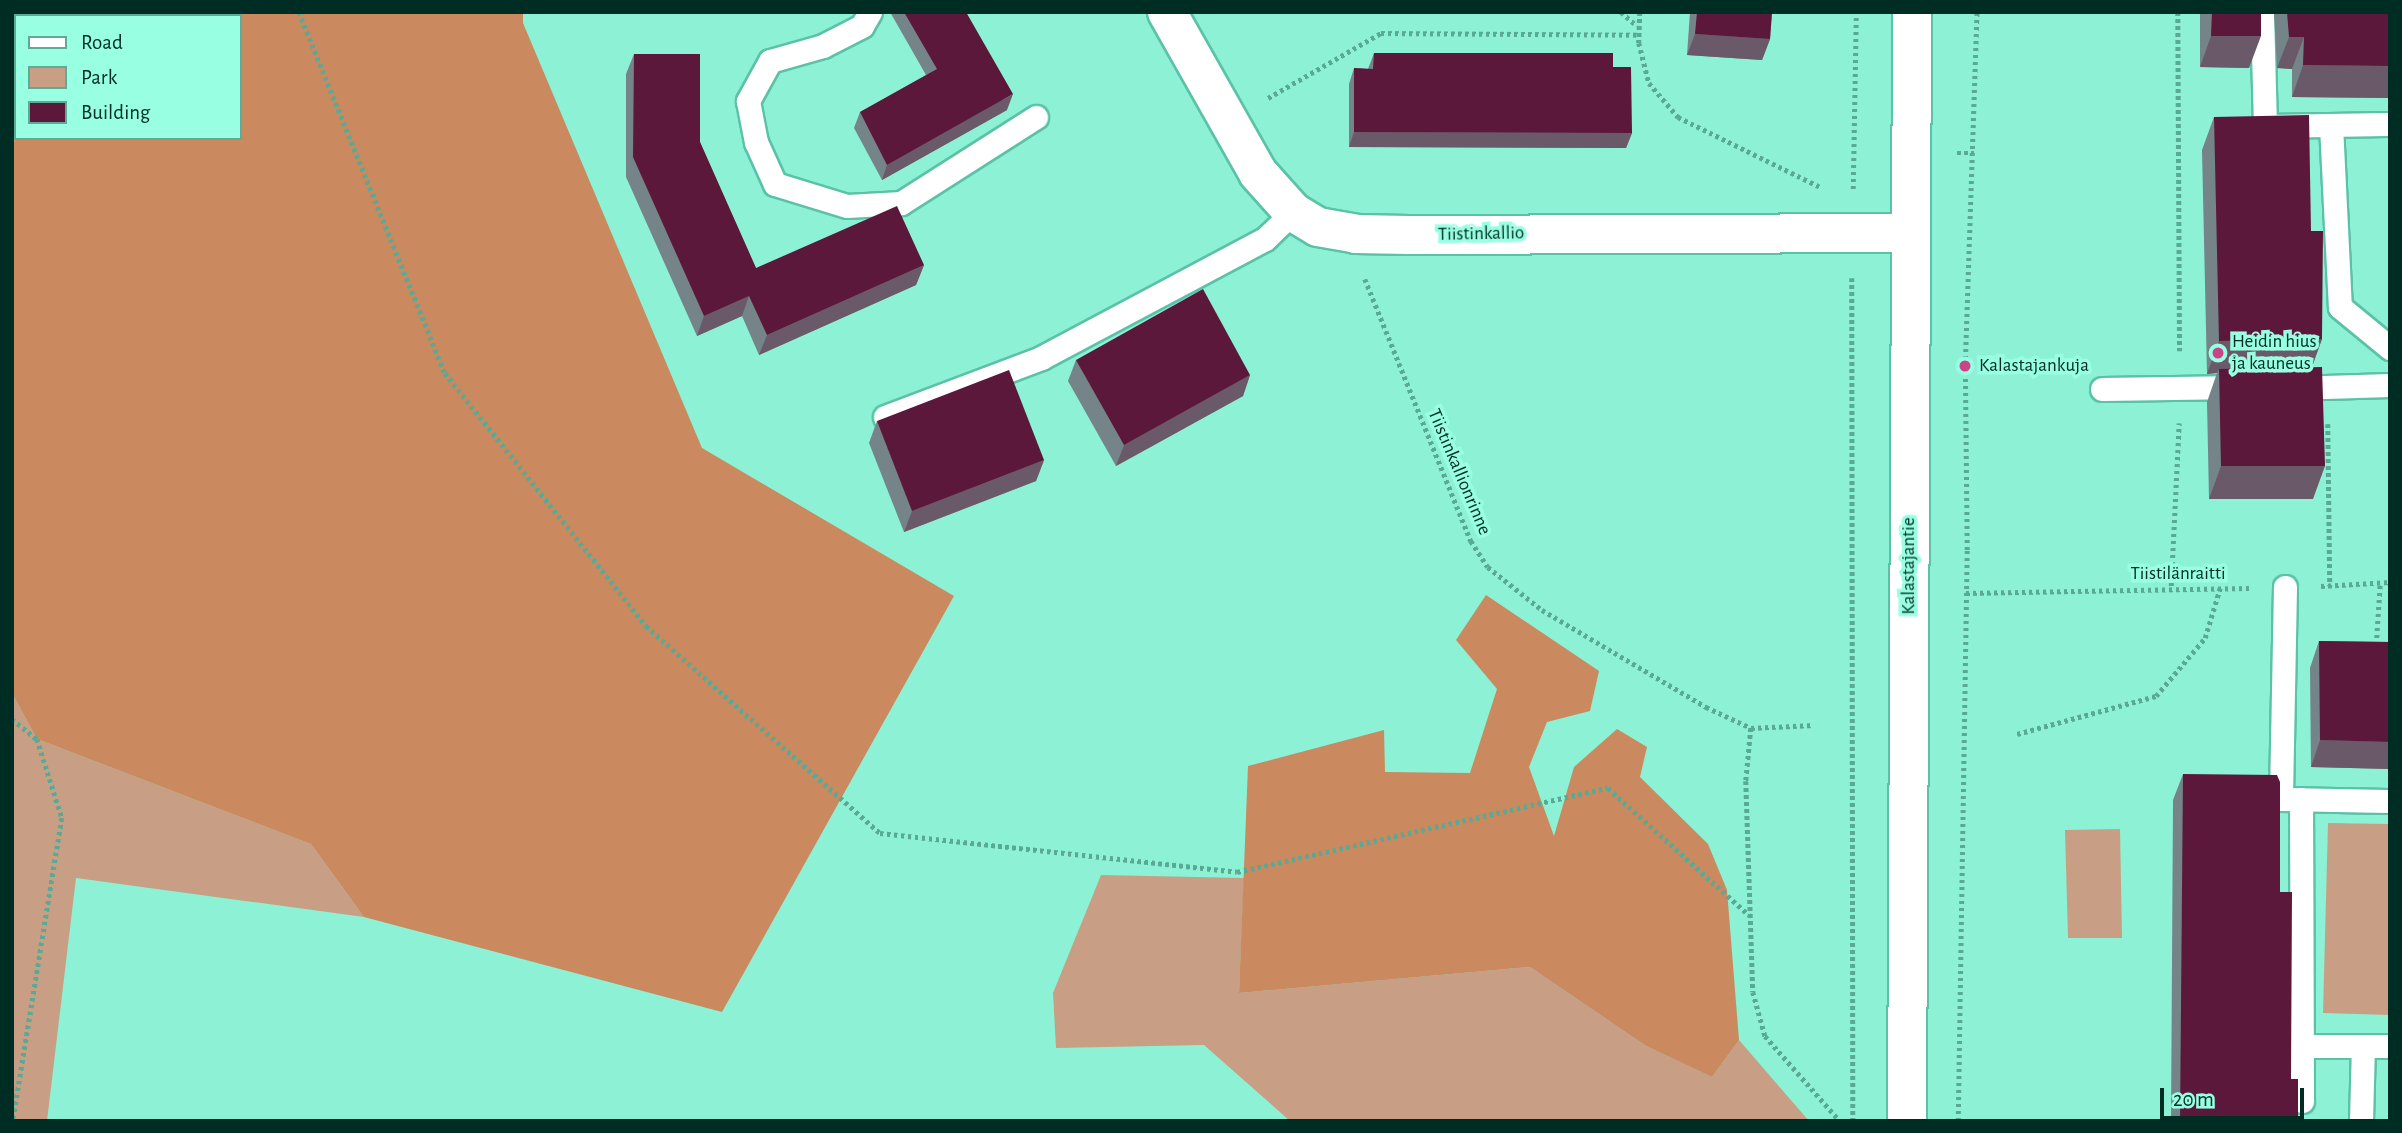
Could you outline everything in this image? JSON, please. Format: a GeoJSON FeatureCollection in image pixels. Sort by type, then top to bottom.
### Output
{"type":"FeatureCollection","features":[{"type":"Feature","properties":{"kind":"main road","name":"Tiistinkallio"},"geometry":{"type":"LineString","coordinates":[[1167,12],[1258,173],[1293,212],[1318,226],[1356,234],[1852,218],[1910,233]]}},
{"type":"Feature","properties":{"kind":"main road","name":"Kalastajantie"},"geometry":{"type":"LineString","coordinates":[[1907,1121],[1912,12]]}},
{"type":"Feature","properties":{"kind":"lane"},"geometry":{"type":"LineString","coordinates":[[870,12],[862,26],[822,46],[770,61],[748,101],[756,142],[775,184],[847,206],[901,203],[1037,117]]}},
{"type":"Feature","properties":{"kind":"lane"},"geometry":{"type":"LineString","coordinates":[[2262,12],[2265,126],[2390,124]]}},
{"type":"Feature","properties":{"kind":"lane"},"geometry":{"type":"LineString","coordinates":[[2331,125],[2340,307],[2390,348]]}},
{"type":"Feature","properties":{"kind":"lane"},"geometry":{"type":"LineString","coordinates":[[886,417],[1041,358],[1265,239],[1293,212]]}},
{"type":"Feature","properties":{"kind":"lane"},"geometry":{"type":"LineString","coordinates":[[2102,389],[2328,388],[2390,385]]}},
{"type":"Feature","properties":{"kind":"lane"},"geometry":{"type":"LineString","coordinates":[[2285,587],[2281,799],[2390,801]]}},
{"type":"Feature","properties":{"kind":"lane"},"geometry":{"type":"LineString","coordinates":[[2301,799],[2302,1101]]}},
{"type":"Feature","properties":{"kind":"lane"},"geometry":{"type":"LineString","coordinates":[[2302,1046],[2390,1046]]}},
{"type":"Feature","properties":{"kind":"lane"},"geometry":{"type":"LineString","coordinates":[[2361,1121],[2363,1046]]}},
{"type":"Feature","properties":{"kind":"path"},"geometry":{"type":"LineString","coordinates":[[299,12],[445,373],[646,626],[880,833],[1237,872],[1608,788],[1749,915]]}},
{"type":"Feature","properties":{"kind":"path"},"geometry":{"type":"LineString","coordinates":[[1621,12],[1638,26]]}},
{"type":"Feature","properties":{"kind":"path"},"geometry":{"type":"LineString","coordinates":[[1640,12],[1639,35],[1649,83],[1678,117],[1852,218]]}},
{"type":"Feature","properties":{"kind":"path"},"geometry":{"type":"LineString","coordinates":[[1853,1121],[1852,218],[1856,12]]}},
{"type":"Feature","properties":{"kind":"path"},"geometry":{"type":"LineString","coordinates":[[1958,1121],[1966,593],[1965,366],[1977,12]]}},
{"type":"Feature","properties":{"kind":"path"},"geometry":{"type":"LineString","coordinates":[[2171,586],[2180,388],[2178,12]]}},
{"type":"Feature","properties":{"kind":"path"},"geometry":{"type":"LineString","coordinates":[[1263,100],[1381,33],[1639,35]]}},
{"type":"Feature","properties":{"kind":"path","name":"Tiistinkallionrinne"},"geometry":{"type":"LineString","coordinates":[[1356,234],[1357,261],[1471,541],[1488,567],[1542,610],[1706,707],[1751,728],[1813,725]]}},
{"type":"Feature","properties":{"kind":"path"},"geometry":{"type":"LineString","coordinates":[[2328,388],[2330,586]]}},
{"type":"Feature","properties":{"kind":"path","name":"Tiistilänraitti"},"geometry":{"type":"LineString","coordinates":[[1966,593],[2171,586],[2330,586],[2390,582]]}},
{"type":"Feature","properties":{"kind":"path"},"geometry":{"type":"LineString","coordinates":[[2376,650],[2380,583]]}},
{"type":"Feature","properties":{"kind":"path"},"geometry":{"type":"LineString","coordinates":[[2018,734],[2155,696],[2205,638],[2220,588]]}},
{"type":"Feature","properties":{"kind":"path"},"geometry":{"type":"LineString","coordinates":[[12,719],[37,738],[62,818],[13,1121]]}},
{"type":"Feature","properties":{"kind":"path"},"geometry":{"type":"LineString","coordinates":[[1751,728],[1746,781],[1753,992],[1765,1036],[1840,1121]]}},
{"type":"Feature","properties":{"kind":"green space"},"geometry":{"type":"Polygon","coordinates":[[[12,12],[71,12],[14,14],[15,140],[12,147],[12,12]]]}},
{"type":"Feature","properties":{"kind":"green space"},"geometry":{"type":"Polygon","coordinates":[[[12,693],[37,739],[311,844],[364,917],[76,878],[47,1121],[12,1121],[12,693]]]}},
{"type":"Feature","properties":{"kind":"green space"},"geometry":{"type":"Polygon","coordinates":[[[2328,823],[2390,824],[2390,1015],[2323,1013],[2328,823]]]}},
{"type":"Feature","properties":{"kind":"green space"},"geometry":{"type":"Polygon","coordinates":[[[2120,829],[2122,938],[2068,938],[2065,830],[2120,829]]]}},
{"type":"Feature","properties":{"kind":"green space"},"geometry":{"type":"Polygon","coordinates":[[[1101,875],[1244,878],[1239,993],[1530,967],[1646,1046],[1712,1077],[1739,1040],[1809,1121],[1290,1121],[1204,1045],[1056,1048],[1053,993],[1101,875]]]}},
{"type":"Feature","properties":{"kind":"shaded area"},"geometry":{"type":"Polygon","coordinates":[[[523,12],[523,23],[702,448],[954,596],[722,1012],[364,917],[311,844],[37,739],[12,693],[12,147],[15,140],[242,140],[242,14],[70,14],[523,12]]]}},
{"type":"Feature","properties":{"kind":"shaded area"},"geometry":{"type":"Polygon","coordinates":[[[1486,595],[1599,671],[1590,711],[1547,722],[1529,767],[1554,836],[1574,767],[1617,729],[1647,747],[1640,777],[1708,844],[1727,890],[1739,1040],[1712,1077],[1646,1046],[1530,967],[1239,993],[1248,766],[1384,730],[1385,772],[1470,773],[1497,689],[1456,640],[1486,595]]]}},
{"type":"Feature","properties":{"kind":"building"},"geometry":{"type":"Polygon","coordinates":[[[904,12],[966,12],[1013,94],[887,165],[860,112],[937,69],[904,12]]]}},
{"type":"Feature","properties":{"kind":"building"},"geometry":{"type":"Polygon","coordinates":[[[1697,12],[1772,12],[1770,39],[1695,34],[1697,12]]]}},
{"type":"Feature","properties":{"kind":"building"},"geometry":{"type":"Polygon","coordinates":[[[2212,12],[2261,12],[2261,36],[2211,36],[2212,12]]]}},
{"type":"Feature","properties":{"kind":"building"},"geometry":{"type":"Polygon","coordinates":[[[2287,12],[2390,12],[2390,66],[2303,65],[2304,37],[2289,37],[2287,12]]]}},
{"type":"Feature","properties":{"kind":"building"},"geometry":{"type":"Polygon","coordinates":[[[1374,53],[1613,53],[1613,67],[1631,67],[1632,133],[1354,132],[1354,68],[1373,69],[1374,53]]]}},
{"type":"Feature","properties":{"kind":"building"},"geometry":{"type":"Polygon","coordinates":[[[634,54],[700,54],[700,142],[756,268],[897,206],[924,265],[767,335],[749,296],[704,316],[633,157],[634,54]]]}},
{"type":"Feature","properties":{"kind":"building"},"geometry":{"type":"Polygon","coordinates":[[[2309,115],[2311,231],[2323,231],[2322,339],[2219,341],[2214,117],[2309,115]]]}},
{"type":"Feature","properties":{"kind":"building"},"geometry":{"type":"Polygon","coordinates":[[[1203,289],[1250,375],[1124,445],[1076,360],[1203,289]]]}},
{"type":"Feature","properties":{"kind":"building"},"geometry":{"type":"Polygon","coordinates":[[[2322,367],[2325,466],[2221,466],[2219,369],[2322,367]]]}},
{"type":"Feature","properties":{"kind":"building"},"geometry":{"type":"Polygon","coordinates":[[[1009,370],[1044,460],[912,511],[877,421],[1009,370]]]}},
{"type":"Feature","properties":{"kind":"building"},"geometry":{"type":"Polygon","coordinates":[[[2319,641],[2390,642],[2390,742],[2320,740],[2319,641]]]}},
{"type":"Feature","properties":{"kind":"building"},"geometry":{"type":"Polygon","coordinates":[[[2183,774],[2277,775],[2280,782],[2280,892],[2292,892],[2291,1079],[2298,1079],[2298,1121],[2180,1121],[2183,774]]]}},
{"type":"Feature","properties":{"kind":"place","name":"Heidin hius ja kauneus"},"geometry":{"type":"Point","coordinates":[2218,353]}},
{"type":"Feature","properties":{"kind":"place","name":"Kalastajankuja"},"geometry":{"type":"Point","coordinates":[1965,366]}}]}
